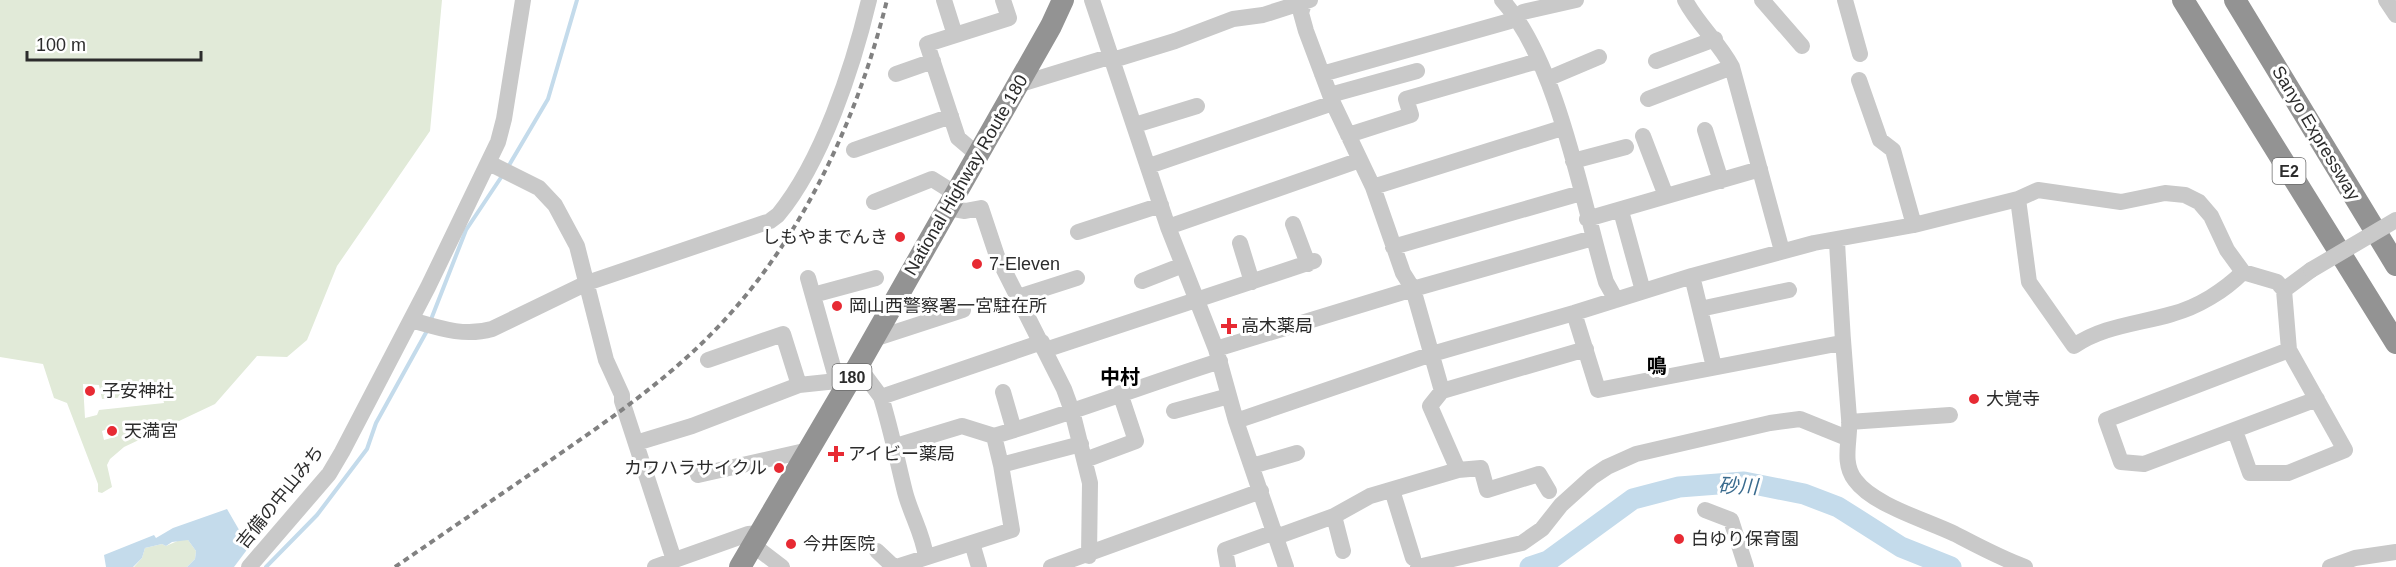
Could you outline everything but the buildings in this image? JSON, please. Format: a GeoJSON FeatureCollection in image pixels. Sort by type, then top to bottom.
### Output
{"type":"FeatureCollection","features":[{"type":"Feature","properties":{"kind":"highway","name":"National Highway Route 180"},"geometry":{"type":"LineString","coordinates":[[740,567],[809,450],[842,384],[858,366],[874,339],[1017,85],[1062,0]]}},
{"type":"Feature","properties":{"kind":"highway","name":"E2"},"geometry":{"type":"LineString","coordinates":[[2182,0],[2396,343]]}},
{"type":"Feature","properties":{"kind":"highway","name":"Sanyo Expressway"},"geometry":{"type":"LineString","coordinates":[[2235,0],[2396,265]]}},
{"type":"Feature","properties":{"kind":"street","name":"吉備の中山みち"},"geometry":{"type":"LineString","coordinates":[[249,567],[304,505],[342,452],[411,320],[470,196],[489,163],[504,119],[523,0]]}},
{"type":"Feature","properties":{"kind":"street"},"geometry":{"type":"LineString","coordinates":[[411,320],[455,332],[476,334],[492,329],[587,283],[770,221],[778,215],[828,127],[847,77],[869,0]]}},
{"type":"Feature","properties":{"kind":"street"},"geometry":{"type":"LineString","coordinates":[[944,0],[955,35]]}},
{"type":"Feature","properties":{"kind":"street"},"geometry":{"type":"LineString","coordinates":[[978,155],[957,138],[927,44],[1008,18],[1003,0]]}},
{"type":"Feature","properties":{"kind":"street"},"geometry":{"type":"LineString","coordinates":[[1092,0],[1168,227],[1218,355],[1236,421],[1286,567]]}},
{"type":"Feature","properties":{"kind":"street"},"geometry":{"type":"LineString","coordinates":[[1502,0],[1516,15],[1547,79],[1573,161],[1606,282],[1616,300]]}},
{"type":"Feature","properties":{"kind":"street"},"geometry":{"type":"LineString","coordinates":[[1322,74],[1510,21],[1516,15],[1576,0]]}},
{"type":"Feature","properties":{"kind":"street"},"geometry":{"type":"LineString","coordinates":[[1684,0],[1692,15],[1715,39],[1732,67],[1782,251]]}},
{"type":"Feature","properties":{"kind":"street"},"geometry":{"type":"LineString","coordinates":[[1762,0],[1802,46]]}},
{"type":"Feature","properties":{"kind":"street"},"geometry":{"type":"LineString","coordinates":[[1845,0],[1860,54]]}},
{"type":"Feature","properties":{"kind":"street"},"geometry":{"type":"LineString","coordinates":[[2386,0],[2396,15]]}},
{"type":"Feature","properties":{"kind":"street"},"geometry":{"type":"LineString","coordinates":[[1017,85],[1175,41],[1233,19],[1306,1]]}},
{"type":"Feature","properties":{"kind":"street"},"geometry":{"type":"LineString","coordinates":[[1306,1],[1301,14],[1303,22],[1331,99],[1373,187],[1402,273],[1413,289],[1442,391]]}},
{"type":"Feature","properties":{"kind":"street"},"geometry":{"type":"LineString","coordinates":[[1656,61],[1715,39]]}},
{"type":"Feature","properties":{"kind":"street"},"geometry":{"type":"LineString","coordinates":[[1547,79],[1599,57]]}},
{"type":"Feature","properties":{"kind":"street"},"geometry":{"type":"LineString","coordinates":[[896,75],[933,61]]}},
{"type":"Feature","properties":{"kind":"street"},"geometry":{"type":"LineString","coordinates":[[1348,135],[1411,115],[1406,99],[1538,61]]}},
{"type":"Feature","properties":{"kind":"street"},"geometry":{"type":"LineString","coordinates":[[1648,99],[1732,67]]}},
{"type":"Feature","properties":{"kind":"street"},"geometry":{"type":"LineString","coordinates":[[1149,166],[1331,99],[1418,71]]}},
{"type":"Feature","properties":{"kind":"street"},"geometry":{"type":"LineString","coordinates":[[1859,80],[1880,140],[1893,150],[1914,225]]}},
{"type":"Feature","properties":{"kind":"street"},"geometry":{"type":"LineString","coordinates":[[1135,125],[1197,106]]}},
{"type":"Feature","properties":{"kind":"street"},"geometry":{"type":"LineString","coordinates":[[854,150],[951,116]]}},
{"type":"Feature","properties":{"kind":"street"},"geometry":{"type":"LineString","coordinates":[[1373,187],[1562,128]]}},
{"type":"Feature","properties":{"kind":"street"},"geometry":{"type":"LineString","coordinates":[[1706,130],[1721,180]]}},
{"type":"Feature","properties":{"kind":"street"},"geometry":{"type":"LineString","coordinates":[[1643,136],[1666,196]]}},
{"type":"Feature","properties":{"kind":"street"},"geometry":{"type":"LineString","coordinates":[[1573,161],[1626,147]]}},
{"type":"Feature","properties":{"kind":"street"},"geometry":{"type":"LineString","coordinates":[[1168,227],[1360,160]]}},
{"type":"Feature","properties":{"kind":"street"},"geometry":{"type":"LineString","coordinates":[[489,163],[539,188],[548,195],[577,246],[606,360],[622,395],[622,401],[674,560]]}},
{"type":"Feature","properties":{"kind":"street"},"geometry":{"type":"LineString","coordinates":[[1587,219],[1760,169]]}},
{"type":"Feature","properties":{"kind":"street"},"geometry":{"type":"LineString","coordinates":[[874,202],[932,179],[952,201],[965,211],[981,208],[997,256],[1064,388],[1072,411],[1090,483],[1088,560]]}},
{"type":"Feature","properties":{"kind":"street"},"geometry":{"type":"LineString","coordinates":[[1236,421],[1432,354],[1574,314],[1692,276],[1782,251],[1914,225],[2018,199],[2038,190],[2121,202],[2165,193],[2185,195],[2199,202],[2211,216],[2227,249],[2243,272],[2277,282],[2284,290],[2289,350],[2345,450],[2288,473],[2250,473],[2235,432]]}},
{"type":"Feature","properties":{"kind":"street"},"geometry":{"type":"LineString","coordinates":[[1394,247],[1581,193]]}},
{"type":"Feature","properties":{"kind":"street"},"geometry":{"type":"LineString","coordinates":[[2018,199],[2029,282],[2074,346],[2097,334],[2123,325],[2185,310],[2217,293],[2243,272]]}},
{"type":"Feature","properties":{"kind":"street"},"geometry":{"type":"LineString","coordinates":[[1078,232],[1161,205]]}},
{"type":"Feature","properties":{"kind":"street"},"geometry":{"type":"LineString","coordinates":[[1620,211],[1643,291]]}},
{"type":"Feature","properties":{"kind":"street"},"geometry":{"type":"LineString","coordinates":[[2284,290],[2312,270],[2396,220]]}},
{"type":"Feature","properties":{"kind":"street"},"geometry":{"type":"LineString","coordinates":[[881,397],[1311,263],[1293,224]]}},
{"type":"Feature","properties":{"kind":"street"},"geometry":{"type":"LineString","coordinates":[[1837,241],[1841,343],[1848,430],[1848,468],[1861,488],[1995,562],[2025,567]]}},
{"type":"Feature","properties":{"kind":"street"},"geometry":{"type":"LineString","coordinates":[[1240,243],[1252,282]]}},
{"type":"Feature","properties":{"kind":"street"},"geometry":{"type":"LineString","coordinates":[[1514,272],[1595,244]]}},
{"type":"Feature","properties":{"kind":"street"},"geometry":{"type":"LineString","coordinates":[[896,446],[962,426],[994,436],[1072,411],[1218,355],[1413,289],[1595,244]]}},
{"type":"Feature","properties":{"kind":"street"},"geometry":{"type":"LineString","coordinates":[[1142,281],[1183,265]]}},
{"type":"Feature","properties":{"kind":"street"},"geometry":{"type":"LineString","coordinates":[[1692,276],[1714,367]]}},
{"type":"Feature","properties":{"kind":"street"},"geometry":{"type":"LineString","coordinates":[[636,444],[692,426],[799,385],[842,384],[808,278]]}},
{"type":"Feature","properties":{"kind":"street"},"geometry":{"type":"LineString","coordinates":[[813,295],[876,278]]}},
{"type":"Feature","properties":{"kind":"street"},"geometry":{"type":"LineString","coordinates":[[1018,297],[1077,278]]}},
{"type":"Feature","properties":{"kind":"street"},"geometry":{"type":"LineString","coordinates":[[1700,309],[1789,290]]}},
{"type":"Feature","properties":{"kind":"street"},"geometry":{"type":"LineString","coordinates":[[874,339],[963,310]]}},
{"type":"Feature","properties":{"kind":"street"},"geometry":{"type":"LineString","coordinates":[[1574,314],[1598,390],[1714,367],[1718,369],[1841,343]]}},
{"type":"Feature","properties":{"kind":"street"},"geometry":{"type":"LineString","coordinates":[[708,360],[783,334],[799,385]]}},
{"type":"Feature","properties":{"kind":"street"},"geometry":{"type":"LineString","coordinates":[[1458,470],[1430,406],[1442,391],[1586,349]]}},
{"type":"Feature","properties":{"kind":"street"},"geometry":{"type":"LineString","coordinates":[[2289,350],[2106,420],[2121,462],[2144,464],[2235,432],[2317,399]]}},
{"type":"Feature","properties":{"kind":"street"},"geometry":{"type":"LineString","coordinates":[[858,366],[881,397],[896,446],[905,492],[913,517],[921,532],[926,557]]}},
{"type":"Feature","properties":{"kind":"street"},"geometry":{"type":"LineString","coordinates":[[1003,392],[1014,430]]}},
{"type":"Feature","properties":{"kind":"street"},"geometry":{"type":"LineString","coordinates":[[1001,465],[1136,441],[1120,393]]}},
{"type":"Feature","properties":{"kind":"street"},"geometry":{"type":"LineString","coordinates":[[1174,411],[1229,396]]}},
{"type":"Feature","properties":{"kind":"street"},"geometry":{"type":"LineString","coordinates":[[1392,490],[1415,562],[1522,543],[1542,528],[1562,505],[1592,477],[1614,463],[1636,454],[1770,423],[1800,419],[1848,430],[1950,415]]}},
{"type":"Feature","properties":{"kind":"street"},"geometry":{"type":"LineString","coordinates":[[877,550],[895,567],[1012,530],[994,436]]}},
{"type":"Feature","properties":{"kind":"street"},"geometry":{"type":"LineString","coordinates":[[698,475],[809,450]]}},
{"type":"Feature","properties":{"kind":"street"},"geometry":{"type":"LineString","coordinates":[[1252,466],[1298,453]]}},
{"type":"Feature","properties":{"kind":"street"},"geometry":{"type":"LineString","coordinates":[[1228,567],[1224,550],[1334,516],[1370,496],[1458,470],[1481,468],[1487,490],[1539,474],[1549,491]]}},
{"type":"Feature","properties":{"kind":"street"},"geometry":{"type":"LineString","coordinates":[[1051,567],[1088,560],[1261,491]]}},
{"type":"Feature","properties":{"kind":"street"},"geometry":{"type":"LineString","coordinates":[[1705,510],[1731,520],[1746,567]]}},
{"type":"Feature","properties":{"kind":"street"},"geometry":{"type":"LineString","coordinates":[[1334,516],[1343,550]]}},
{"type":"Feature","properties":{"kind":"street"},"geometry":{"type":"LineString","coordinates":[[654,567],[748,534],[757,539],[782,567]]}},
{"type":"Feature","properties":{"kind":"street"},"geometry":{"type":"LineString","coordinates":[[972,543],[979,567]]}},
{"type":"Feature","properties":{"kind":"street"},"geometry":{"type":"LineString","coordinates":[[2330,567],[2355,558],[2396,552]]}},
{"type":"Feature","properties":{"kind":"green space"},"geometry":{"type":"Polygon","coordinates":[[[0,0],[442,0],[430,131],[337,266],[307,340],[287,357],[257,356],[215,404],[124,447],[110,459],[107,465],[112,487],[102,493],[98,492],[98,484],[67,403],[54,398],[43,364],[0,357],[0,0]],[[83,384],[85,418],[97,415],[99,410],[164,403],[162,394],[102,399],[99,385],[83,384]],[[115,426],[102,431],[104,440],[118,436],[115,426]]]}},
{"type":"Feature","properties":{"kind":"green space"},"geometry":{"type":"Polygon","coordinates":[[[182,539],[188,540],[196,551],[195,559],[187,567],[134,567],[142,558],[145,548],[162,544],[166,546],[182,539]]]}},
{"type":"Feature","properties":{"kind":"water"},"geometry":{"type":"Polygon","coordinates":[[[227,509],[249,547],[234,567],[187,567],[195,559],[196,551],[188,540],[172,542],[166,546],[162,544],[145,548],[142,558],[133,567],[106,567],[104,555],[154,535],[156,538],[173,528],[227,509]]]}},
{"type":"Feature","properties":{"kind":"waterway"},"geometry":{"type":"LineString","coordinates":[[508,167],[548,99],[577,0]]}},
{"type":"Feature","properties":{"kind":"waterway"},"geometry":{"type":"LineString","coordinates":[[430,322],[466,230],[502,176]]}},
{"type":"Feature","properties":{"kind":"waterway"},"geometry":{"type":"LineString","coordinates":[[266,567],[317,515],[367,449],[376,423],[428,329]]}},
{"type":"Feature","properties":{"kind":"waterway","name":"砂川"},"geometry":{"type":"LineString","coordinates":[[1530,567],[1548,561],[1633,499],[1679,487],[1744,482],[1804,494],[1838,507],[1901,547],[1951,567]]}},
{"type":"Feature","properties":{"kind":"railway"},"geometry":{"type":"LineString","coordinates":[[395,567],[626,407],[699,346],[733,310],[765,271],[817,186],[858,94],[887,0]]}},
{"type":"Feature","properties":{"kind":"place","name":"しもやまでんき"},"geometry":{"type":"Point","coordinates":[900,237]}},
{"type":"Feature","properties":{"kind":"place","name":"7-Eleven"},"geometry":{"type":"Point","coordinates":[977,264]}},
{"type":"Feature","properties":{"kind":"place","name":"岡山西警察署一宮駐在所"},"geometry":{"type":"Point","coordinates":[837,306]}},
{"type":"Feature","properties":{"kind":"place","name":"高木薬局"},"geometry":{"type":"Point","coordinates":[1229,326]}},
{"type":"Feature","properties":{"kind":"place","name":"子安神社"},"geometry":{"type":"Point","coordinates":[90,391]}},
{"type":"Feature","properties":{"kind":"place","name":"大覚寺"},"geometry":{"type":"Point","coordinates":[1974,399]}},
{"type":"Feature","properties":{"kind":"place","name":"天満宮"},"geometry":{"type":"Point","coordinates":[112,431]}},
{"type":"Feature","properties":{"kind":"place","name":"アイビー薬局"},"geometry":{"type":"Point","coordinates":[836,454]}},
{"type":"Feature","properties":{"kind":"place","name":"カワハラサイクル"},"geometry":{"type":"Point","coordinates":[779,468]}},
{"type":"Feature","properties":{"kind":"place","name":"白ゆり保育園"},"geometry":{"type":"Point","coordinates":[1679,539]}},
{"type":"Feature","properties":{"kind":"place","name":"今井医院"},"geometry":{"type":"Point","coordinates":[791,544]}},
{"type":"Feature","properties":{"kind":"district","name":"鳴"},"geometry":{"type":"Point","coordinates":[1657,366]}},
{"type":"Feature","properties":{"kind":"district","name":"中村"},"geometry":{"type":"Point","coordinates":[1120,377]}}]}
